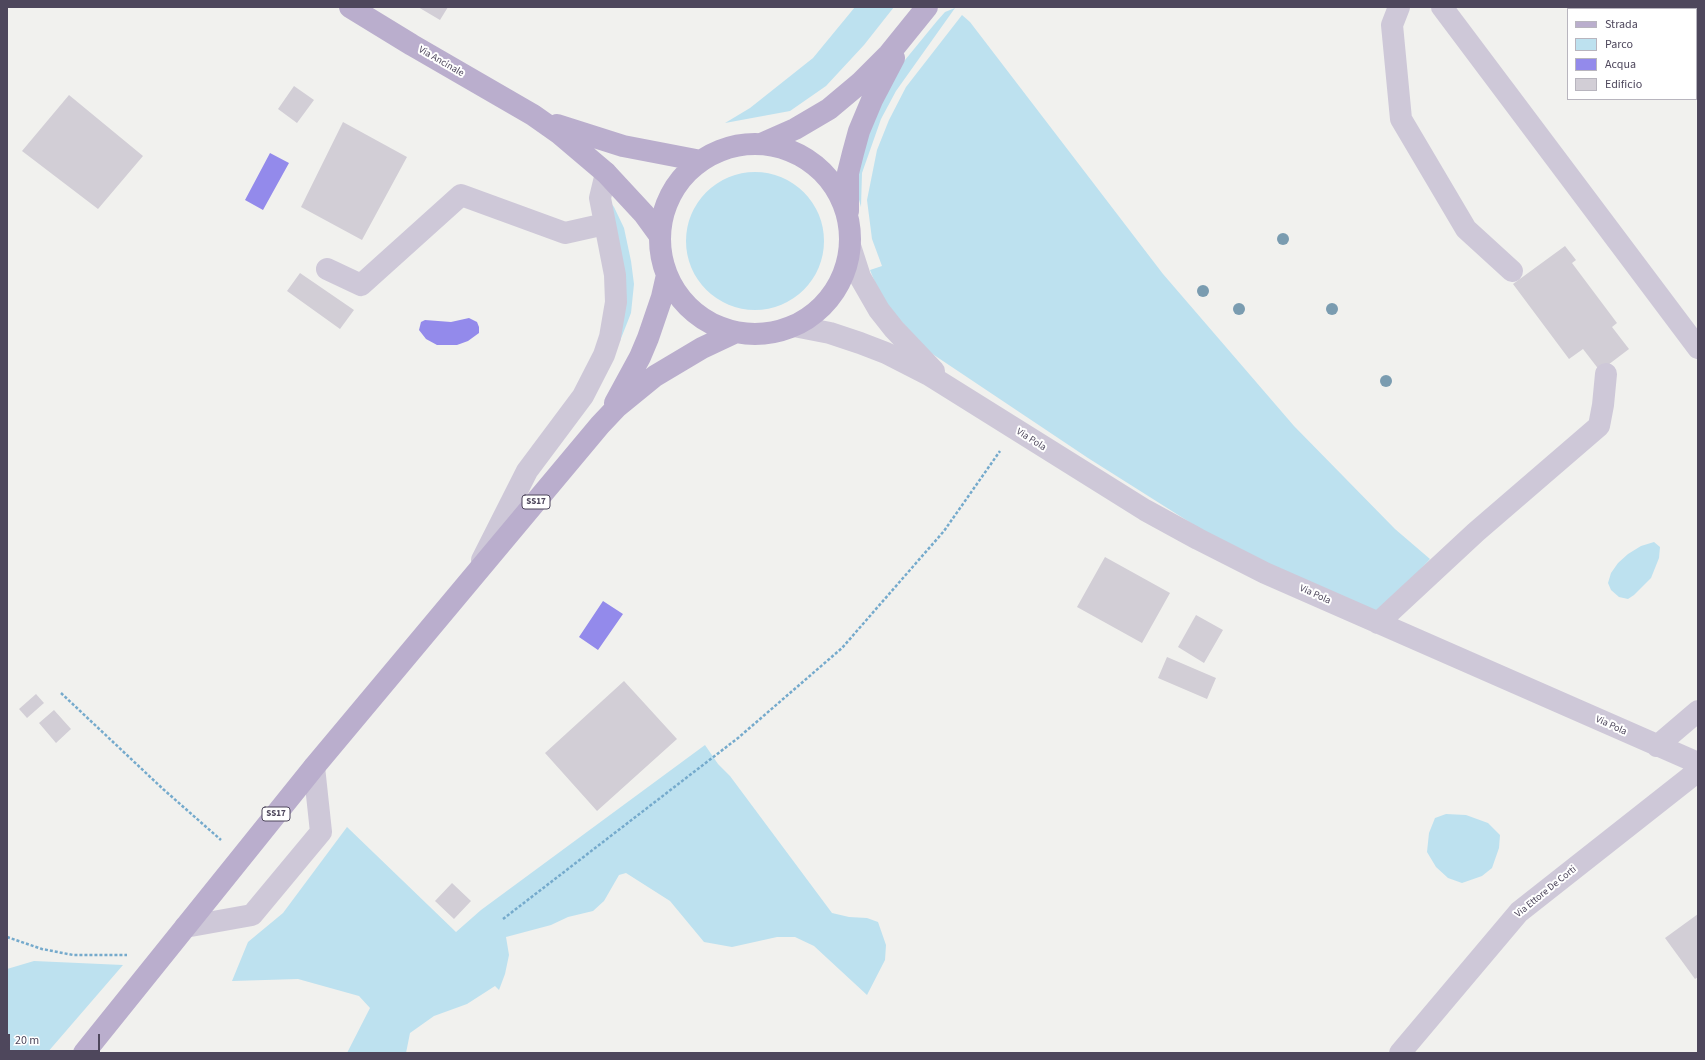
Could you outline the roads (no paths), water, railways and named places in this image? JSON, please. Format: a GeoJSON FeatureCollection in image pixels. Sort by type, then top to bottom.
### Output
{"type":"FeatureCollection","features":[{"type":"Feature","properties":{"kind":"main road","name":"Via Ancinale"},"geometry":{"type":"LineString","coordinates":[[350,7],[412,45],[534,115],[560,134],[606,173],[640,210],[660,236]]}},
{"type":"Feature","properties":{"kind":"main road"},"geometry":{"type":"LineString","coordinates":[[761,144],[795,129],[829,109],[860,83],[889,54],[921,15]]}},
{"type":"Feature","properties":{"kind":"main road"},"geometry":{"type":"LineString","coordinates":[[848,219],[838,193],[826,176],[808,160],[786,150],[761,144],[737,146],[719,151],[701,161],[684,176],[668,200],[662,219],[660,236],[662,258],[667,275],[684,303],[700,316],[716,326],[736,332],[754,334],[772,332],[794,326],[812,315],[827,301],[838,284],[846,267],[850,246],[848,219],[848,173],[859,131],[872,100],[894,57],[921,15]]}},
{"type":"Feature","properties":{"kind":"main road","name":"Via Ancinale"},"geometry":{"type":"LineString","coordinates":[[534,115],[583,134],[623,146],[701,161]]}},
{"type":"Feature","properties":{"kind":"main road"},"geometry":{"type":"LineString","coordinates":[[600,425],[615,403],[640,357],[656,317],[667,275]]}},
{"type":"Feature","properties":{"kind":"main road"},"geometry":{"type":"LineString","coordinates":[[600,425],[617,407],[655,376],[702,348],[736,332]]}},
{"type":"Feature","properties":{"kind":"main road","name":"SS17"},"geometry":{"type":"LineString","coordinates":[[84,1053],[314,767],[600,425]]}},
{"type":"Feature","properties":{"kind":"street"},"geometry":{"type":"LineString","coordinates":[[1398,7],[1392,25],[1401,119],[1466,229],[1512,271]]}},
{"type":"Feature","properties":{"kind":"street"},"geometry":{"type":"LineString","coordinates":[[1442,7],[1698,348]]}},
{"type":"Feature","properties":{"kind":"street"},"geometry":{"type":"LineString","coordinates":[[472,579],[527,470],[583,396],[604,355],[610,337],[616,302],[615,275],[600,198],[606,173]]}},
{"type":"Feature","properties":{"kind":"street"},"geometry":{"type":"LineString","coordinates":[[327,269],[361,285],[460,195],[565,233],[605,224]]}},
{"type":"Feature","properties":{"kind":"street","name":"Via Pola"},"geometry":{"type":"LineString","coordinates":[[850,246],[860,277],[879,310],[894,329],[952,388]]}},
{"type":"Feature","properties":{"kind":"street","name":"Via Pola"},"geometry":{"type":"LineString","coordinates":[[794,326],[830,333],[860,343],[906,363],[952,388],[1015,430],[1145,510],[1265,573],[1657,746],[1692,754]]}},
{"type":"Feature","properties":{"kind":"street"},"geometry":{"type":"LineString","coordinates":[[1378,623],[1476,532],[1599,426],[1606,374]]}},
{"type":"Feature","properties":{"kind":"street"},"geometry":{"type":"LineString","coordinates":[[1657,746],[1698,711]]}},
{"type":"Feature","properties":{"kind":"street"},"geometry":{"type":"LineString","coordinates":[[185,927],[252,915],[321,832],[314,767]]}},
{"type":"Feature","properties":{"kind":"street","name":"Via Ettore De Corti"},"geometry":{"type":"LineString","coordinates":[[1400,1053],[1519,912],[1698,771]]}},
{"type":"Feature","properties":{"kind":"water"},"geometry":{"type":"Polygon","coordinates":[[[270,153],[289,163],[263,210],[245,200],[270,153]]]}},
{"type":"Feature","properties":{"kind":"water"},"geometry":{"type":"Polygon","coordinates":[[[469,318],[477,322],[479,333],[468,341],[457,345],[437,345],[426,339],[419,330],[421,322],[425,320],[451,322],[469,318]]]}},
{"type":"Feature","properties":{"kind":"water"},"geometry":{"type":"Polygon","coordinates":[[[603,601],[623,614],[598,650],[579,637],[603,601]]]}}]}
